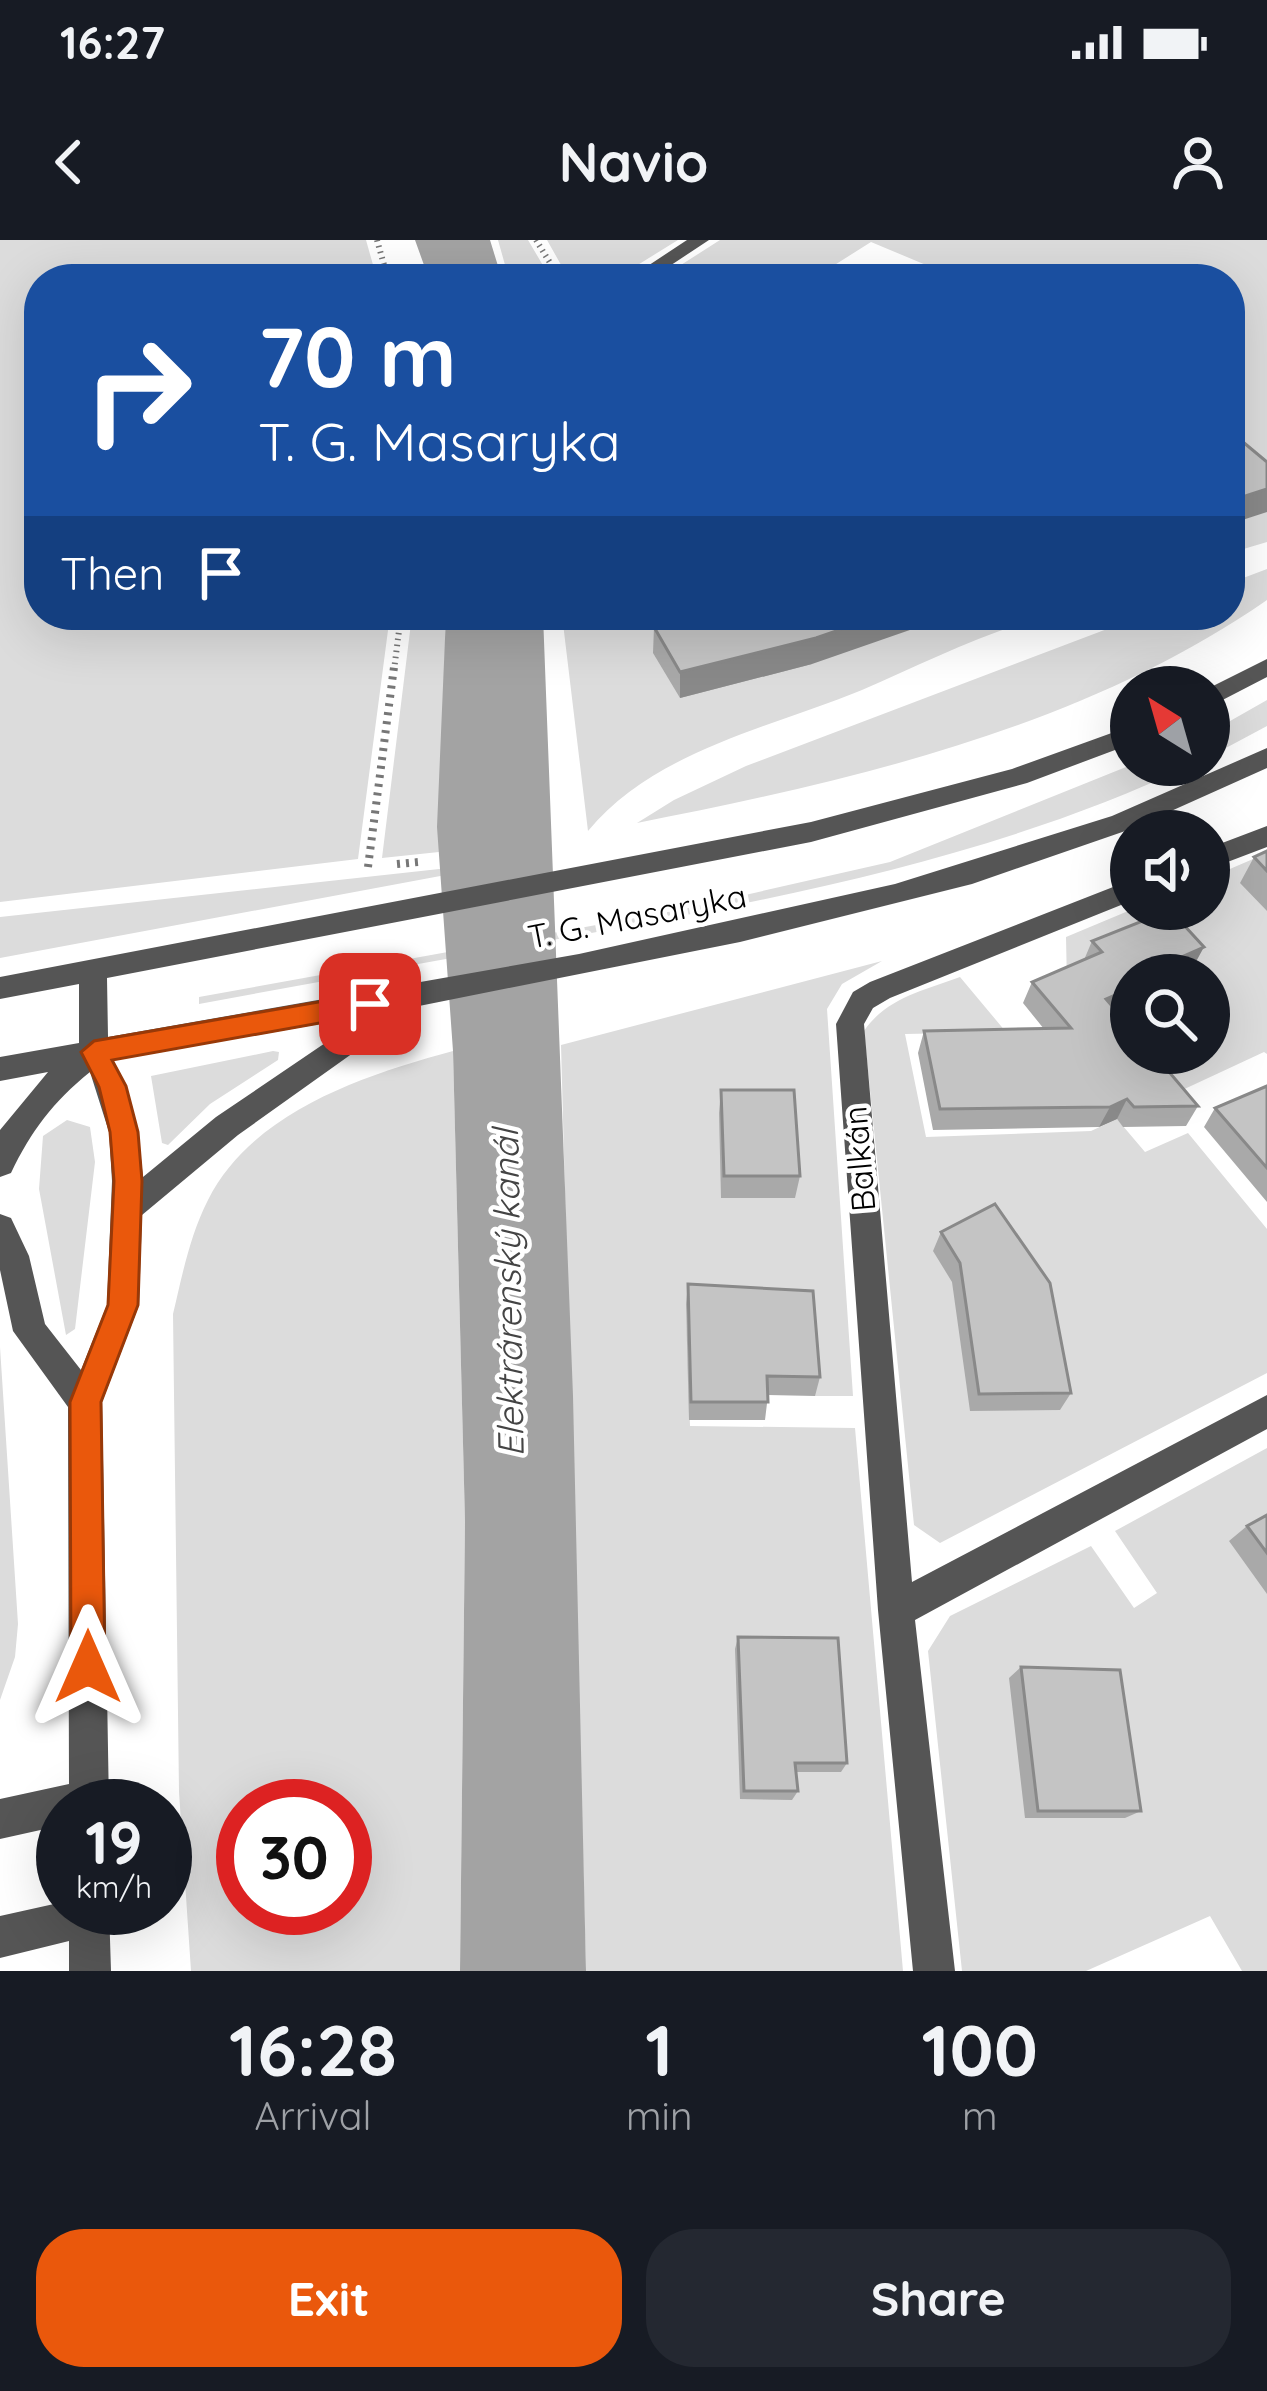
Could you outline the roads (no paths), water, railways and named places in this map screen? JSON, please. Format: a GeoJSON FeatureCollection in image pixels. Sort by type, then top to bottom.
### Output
{"type":"FeatureCollection","features":[{"type":"Feature","properties":{"kind":"street"},"geometry":{"type":"LineString","coordinates":[[662,264],[700,240]]}},
{"type":"Feature","properties":{"kind":"street"},"geometry":{"type":"LineString","coordinates":[[1230,687],[1267,667]]}},
{"type":"Feature","properties":{"kind":"street","name":"T. G. Masaryka"},"geometry":{"type":"LineString","coordinates":[[0,988],[563,881],[875,816],[1018,777],[1110,743]]}},
{"type":"Feature","properties":{"kind":"street","name":"T. G. Masaryka"},"geometry":{"type":"LineString","coordinates":[[0,1070],[567,968],[835,913],[953,881],[1148,813],[1267,757]]}},
{"type":"Feature","properties":{"kind":"street"},"geometry":{"type":"LineString","coordinates":[[1230,851],[1267,836]]}},
{"type":"Feature","properties":{"kind":"street","name":"Balkán"},"geometry":{"type":"LineString","coordinates":[[934,1971],[896,1610],[850,1024],[863,1000],[880,990],[1110,898]]}},
{"type":"Feature","properties":{"kind":"street"},"geometry":{"type":"LineString","coordinates":[[88,1779],[86,1402],[123,1305],[124,1211],[124,1132],[112,1086],[94,1052],[93,971]]}},
{"type":"Feature","properties":{"kind":"street"},"geometry":{"type":"LineString","coordinates":[[124,1211],[227,1126],[417,996]]}},
{"type":"Feature","properties":{"kind":"street"},"geometry":{"type":"LineString","coordinates":[[0,1164],[9,1137],[28,1109],[94,1052]]}},
{"type":"Feature","properties":{"kind":"street"},"geometry":{"type":"LineString","coordinates":[[0,1228],[13,1256],[30,1331],[86,1402]]}},
{"type":"Feature","properties":{"kind":"street"},"geometry":{"type":"LineString","coordinates":[[896,1610],[1267,1411]]}},
{"type":"Feature","properties":{"kind":"street"},"geometry":{"type":"LineString","coordinates":[[0,1819],[36,1812]]}},
{"type":"Feature","properties":{"kind":"street"},"geometry":{"type":"LineString","coordinates":[[0,1937],[36,1927]]}},
{"type":"Feature","properties":{"kind":"street"},"geometry":{"type":"LineString","coordinates":[[89,1935],[90,1971]]}},
{"type":"Feature","properties":{"kind":"water"},"geometry":{"type":"Polygon","coordinates":[[[415,240],[490,240],[497,264],[424,264],[415,240]]]}},
{"type":"Feature","properties":{"kind":"water","name":"Elektrárenský kanál"},"geometry":{"type":"Polygon","coordinates":[[[445,630],[544,630],[573,1396],[586,1971],[460,1971],[465,1522],[453,1051],[437,827],[445,630]]]}}]}
